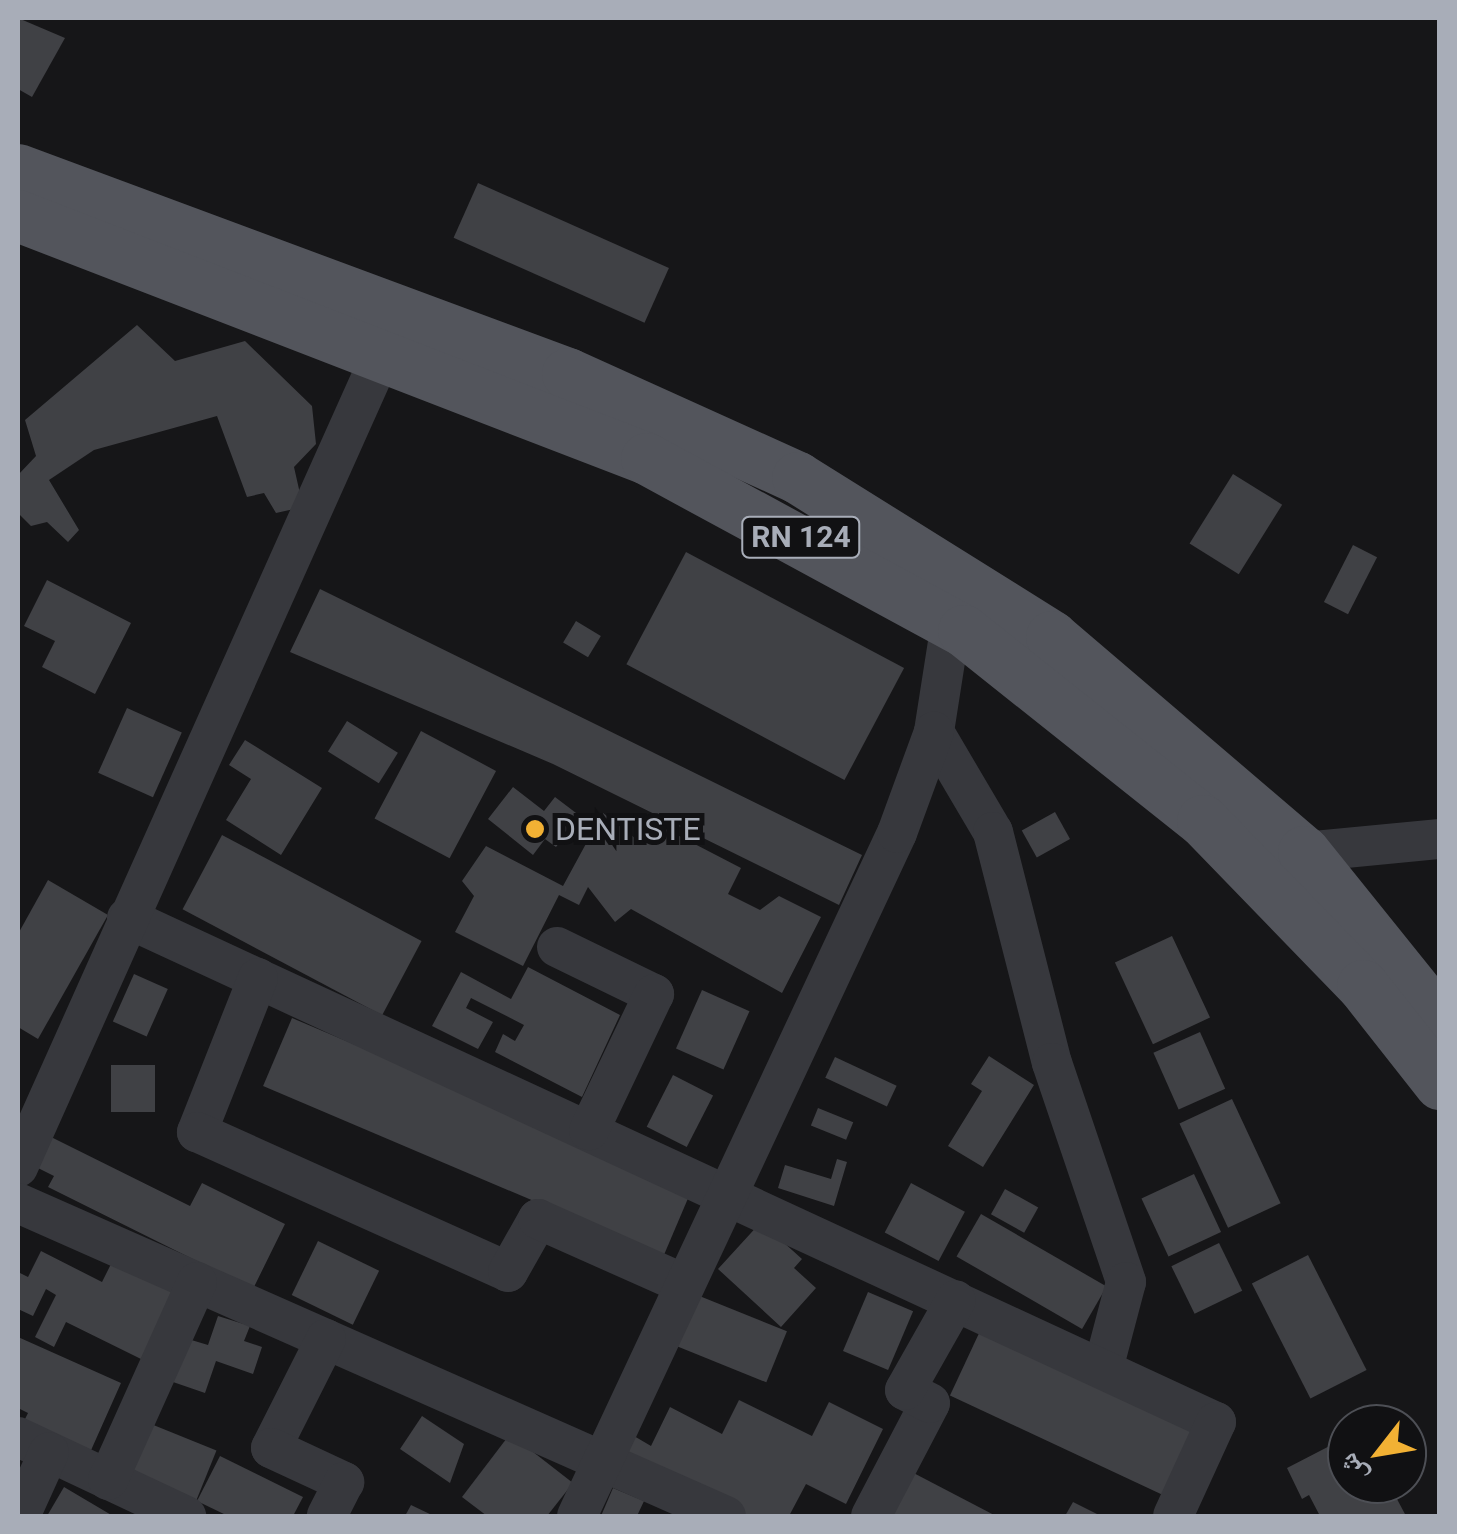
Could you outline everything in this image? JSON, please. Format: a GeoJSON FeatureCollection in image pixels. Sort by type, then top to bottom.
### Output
{"type":"FeatureCollection","features":[{"type":"Feature","properties":{"kind":"main road","name":"RN 124"},"geometry":{"type":"LineString","coordinates":[[18,170],[568,374],[798,478],[1052,638],[1216,805],[1440,1084]]}},
{"type":"Feature","properties":{"kind":"main road","name":"RN 124"},"geometry":{"type":"LineString","coordinates":[[18,216],[646,459],[952,623],[1216,805],[1304,852],[1440,1021]]}},
{"type":"Feature","properties":{"kind":"street"},"geometry":{"type":"LineString","coordinates":[[18,1167],[381,356]]}},
{"type":"Feature","properties":{"kind":"street"},"geometry":{"type":"LineString","coordinates":[[577,1516],[724,1191],[897,832],[934,732],[952,623]]}},
{"type":"Feature","properties":{"kind":"street"},"geometry":{"type":"LineString","coordinates":[[934,732],[993,832],[1052,1063],[1126,1282],[1103,1369]]}},
{"type":"Feature","properties":{"kind":"street"},"geometry":{"type":"LineString","coordinates":[[1304,852],[1440,838]]}},
{"type":"Feature","properties":{"kind":"street"},"geometry":{"type":"LineString","coordinates":[[128,918],[1216,1422],[1173,1516]]}},
{"type":"Feature","properties":{"kind":"street"},"geometry":{"type":"LineString","coordinates":[[557,946],[654,994],[589,1130]]}},
{"type":"Feature","properties":{"kind":"street"},"geometry":{"type":"LineString","coordinates":[[258,978],[197,1132],[508,1272],[538,1219],[682,1283]]}},
{"type":"Feature","properties":{"kind":"street"},"geometry":{"type":"LineString","coordinates":[[18,1203],[726,1516]]}},
{"type":"Feature","properties":{"kind":"street"},"geometry":{"type":"LineString","coordinates":[[108,1480],[197,1282]]}},
{"type":"Feature","properties":{"kind":"street"},"geometry":{"type":"LineString","coordinates":[[871,1516],[930,1404],[906,1390],[956,1300]]}},
{"type":"Feature","properties":{"kind":"street"},"geometry":{"type":"LineString","coordinates":[[326,1339],[271,1448],[344,1482],[328,1516]]}},
{"type":"Feature","properties":{"kind":"street"},"geometry":{"type":"LineString","coordinates":[[20,1516],[33,1445],[186,1516]]}},
{"type":"Feature","properties":{"kind":"building"},"geometry":{"type":"Polygon","coordinates":[[[18,18],[65,38],[32,97],[18,89],[18,18]]]}},
{"type":"Feature","properties":{"kind":"building"},"geometry":{"type":"Polygon","coordinates":[[[478,183],[669,268],[645,323],[454,238],[478,183]]]}},
{"type":"Feature","properties":{"kind":"building"},"geometry":{"type":"Polygon","coordinates":[[[137,325],[175,361],[245,341],[312,406],[316,444],[294,467],[303,507],[276,513],[264,493],[247,497],[217,416],[94,450],[49,480],[79,530],[68,542],[47,522],[31,526],[18,513],[18,475],[36,456],[25,420],[137,325]]]}},
{"type":"Feature","properties":{"kind":"building"},"geometry":{"type":"Polygon","coordinates":[[[1233,474],[1282,505],[1239,574],[1190,544],[1233,474]]]}},
{"type":"Feature","properties":{"kind":"building"},"geometry":{"type":"Polygon","coordinates":[[[1353,545],[1377,557],[1348,614],[1324,602],[1353,545]]]}},
{"type":"Feature","properties":{"kind":"building"},"geometry":{"type":"Polygon","coordinates":[[[686,552],[904,668],[844,780],[626,664],[686,552]]]}},
{"type":"Feature","properties":{"kind":"building"},"geometry":{"type":"Polygon","coordinates":[[[47,580],[131,623],[95,694],[42,667],[55,641],[24,626],[47,580]]]}},
{"type":"Feature","properties":{"kind":"building"},"geometry":{"type":"Polygon","coordinates":[[[320,589],[862,855],[839,905],[553,764],[290,652],[320,589]]]}},
{"type":"Feature","properties":{"kind":"building"},"geometry":{"type":"Polygon","coordinates":[[[576,621],[601,636],[588,657],[563,642],[576,621]]]}},
{"type":"Feature","properties":{"kind":"building"},"geometry":{"type":"Polygon","coordinates":[[[127,708],[182,732],[153,797],[98,773],[127,708]]]}},
{"type":"Feature","properties":{"kind":"building"},"geometry":{"type":"Polygon","coordinates":[[[347,721],[398,753],[379,783],[328,752],[347,721]]]}},
{"type":"Feature","properties":{"kind":"building"},"geometry":{"type":"Polygon","coordinates":[[[421,731],[496,771],[450,858],[375,818],[421,731]]]}},
{"type":"Feature","properties":{"kind":"building"},"geometry":{"type":"Polygon","coordinates":[[[245,740],[322,788],[281,855],[226,820],[251,779],[229,765],[245,740]]]}},
{"type":"Feature","properties":{"kind":"building","name":"DENTISTE"},"geometry":{"type":"Polygon","coordinates":[[[513,787],[544,811],[555,797],[580,816],[556,847],[545,839],[533,855],[488,819],[513,787]]]}},
{"type":"Feature","properties":{"kind":"building"},"geometry":{"type":"Polygon","coordinates":[[[1055,812],[1070,839],[1037,858],[1022,830],[1055,812]]]}},
{"type":"Feature","properties":{"kind":"building"},"geometry":{"type":"Polygon","coordinates":[[[603,813],[640,842],[660,826],[741,868],[728,894],[760,910],[779,896],[821,917],[782,993],[631,909],[615,922],[588,887],[579,905],[559,895],[523,966],[455,932],[474,896],[462,881],[486,846],[563,886],[588,840],[581,832],[592,837],[603,813]]]}},
{"type":"Feature","properties":{"kind":"building"},"geometry":{"type":"Polygon","coordinates":[[[222,835],[422,941],[382,1015],[183,909],[222,835]]]}},
{"type":"Feature","properties":{"kind":"building"},"geometry":{"type":"Polygon","coordinates":[[[48,880],[108,915],[38,1039],[18,1027],[18,934],[48,880]]]}},
{"type":"Feature","properties":{"kind":"building"},"geometry":{"type":"Polygon","coordinates":[[[1172,936],[1210,1018],[1153,1044],[1115,963],[1172,936]]]}},
{"type":"Feature","properties":{"kind":"building"},"geometry":{"type":"Polygon","coordinates":[[[528,967],[620,1015],[582,1097],[495,1052],[503,1034],[515,1041],[524,1025],[471,998],[466,1008],[493,1022],[478,1049],[432,1026],[461,972],[511,999],[528,967]]]}},
{"type":"Feature","properties":{"kind":"building"},"geometry":{"type":"Polygon","coordinates":[[[134,974],[168,989],[147,1037],[113,1022],[134,974]]]}},
{"type":"Feature","properties":{"kind":"building"},"geometry":{"type":"Polygon","coordinates":[[[702,990],[750,1011],[723,1070],[676,1048],[702,990]]]}},
{"type":"Feature","properties":{"kind":"building"},"geometry":{"type":"Polygon","coordinates":[[[292,1018],[692,1188],[664,1256],[263,1086],[292,1018]]]}},
{"type":"Feature","properties":{"kind":"building"},"geometry":{"type":"Polygon","coordinates":[[[1200,1032],[1225,1089],[1179,1109],[1153,1053],[1200,1032]]]}},
{"type":"Feature","properties":{"kind":"building"},"geometry":{"type":"Polygon","coordinates":[[[989,1056],[1034,1085],[983,1167],[948,1146],[982,1091],[971,1084],[989,1056]]]}},
{"type":"Feature","properties":{"kind":"building"},"geometry":{"type":"Polygon","coordinates":[[[835,1057],[897,1086],[887,1107],[825,1078],[835,1057]]]}},
{"type":"Feature","properties":{"kind":"building"},"geometry":{"type":"Polygon","coordinates":[[[111,1065],[155,1065],[155,1112],[111,1112],[111,1065]]]}},
{"type":"Feature","properties":{"kind":"building"},"geometry":{"type":"Polygon","coordinates":[[[673,1075],[713,1095],[687,1147],[647,1127],[673,1075]]]}},
{"type":"Feature","properties":{"kind":"building"},"geometry":{"type":"Polygon","coordinates":[[[1232,1099],[1281,1203],[1228,1228],[1179,1124],[1232,1099]]]}},
{"type":"Feature","properties":{"kind":"building"},"geometry":{"type":"Polygon","coordinates":[[[818,1108],[853,1122],[846,1140],[811,1126],[818,1108]]]}},
{"type":"Feature","properties":{"kind":"building"},"geometry":{"type":"Polygon","coordinates":[[[49,1136],[190,1206],[202,1183],[285,1224],[253,1289],[48,1187],[54,1176],[34,1166],[49,1136]]]}},
{"type":"Feature","properties":{"kind":"building"},"geometry":{"type":"Polygon","coordinates":[[[837,1159],[847,1162],[834,1206],[778,1188],[785,1165],[831,1179],[837,1159]]]}},
{"type":"Feature","properties":{"kind":"building"},"geometry":{"type":"Polygon","coordinates":[[[1194,1174],[1221,1232],[1168,1257],[1141,1199],[1194,1174]]]}},
{"type":"Feature","properties":{"kind":"building"},"geometry":{"type":"Polygon","coordinates":[[[911,1183],[965,1212],[939,1261],[885,1232],[911,1183]]]}},
{"type":"Feature","properties":{"kind":"building"},"geometry":{"type":"Polygon","coordinates":[[[1005,1189],[1038,1207],[1024,1233],[991,1214],[1005,1189]]]}},
{"type":"Feature","properties":{"kind":"building"},"geometry":{"type":"Polygon","coordinates":[[[981,1214],[1107,1286],[1082,1329],[956,1256],[981,1214]]]}},
{"type":"Feature","properties":{"kind":"building"},"geometry":{"type":"Polygon","coordinates":[[[761,1222],[802,1259],[794,1268],[816,1288],[781,1327],[718,1269],[761,1222]]]}},
{"type":"Feature","properties":{"kind":"building"},"geometry":{"type":"Polygon","coordinates":[[[318,1241],[379,1271],[353,1325],[292,1295],[318,1241]]]}},
{"type":"Feature","properties":{"kind":"building"},"geometry":{"type":"Polygon","coordinates":[[[1219,1243],[1242,1291],[1195,1314],[1171,1266],[1219,1243]]]}},
{"type":"Feature","properties":{"kind":"building"},"geometry":{"type":"Polygon","coordinates":[[[41,1251],[102,1282],[112,1262],[174,1293],[141,1359],[66,1322],[54,1347],[35,1337],[56,1295],[46,1289],[33,1316],[18,1309],[18,1272],[28,1277],[41,1251]]]}},
{"type":"Feature","properties":{"kind":"building"},"geometry":{"type":"Polygon","coordinates":[[[1308,1255],[1367,1370],[1310,1399],[1252,1284],[1308,1255]]]}},
{"type":"Feature","properties":{"kind":"building"},"geometry":{"type":"Polygon","coordinates":[[[868,1292],[913,1311],[888,1370],[843,1351],[868,1292]]]}},
{"type":"Feature","properties":{"kind":"building"},"geometry":{"type":"Polygon","coordinates":[[[697,1295],[787,1331],[766,1382],[676,1346],[697,1295]]]}},
{"type":"Feature","properties":{"kind":"building"},"geometry":{"type":"Polygon","coordinates":[[[988,1314],[1201,1413],[1163,1495],[950,1396],[988,1314]]]}},
{"type":"Feature","properties":{"kind":"building"},"geometry":{"type":"Polygon","coordinates":[[[218,1316],[250,1326],[244,1341],[262,1347],[253,1374],[216,1361],[205,1393],[173,1382],[188,1339],[208,1345],[218,1316]]]}},
{"type":"Feature","properties":{"kind":"building"},"geometry":{"type":"Polygon","coordinates":[[[18,1337],[121,1383],[88,1457],[21,1427],[28,1413],[18,1408],[18,1337]]]}},
{"type":"Feature","properties":{"kind":"building"},"geometry":{"type":"Polygon","coordinates":[[[739,1400],[812,1436],[829,1402],[883,1429],[846,1504],[806,1484],[789,1516],[748,1516],[625,1454],[634,1436],[651,1446],[670,1407],[722,1434],[739,1400]]]}},
{"type":"Feature","properties":{"kind":"building"},"geometry":{"type":"Polygon","coordinates":[[[422,1416],[464,1444],[450,1483],[400,1449],[422,1416]]]}},
{"type":"Feature","properties":{"kind":"building"},"geometry":{"type":"Polygon","coordinates":[[[146,1422],[216,1450],[193,1508],[123,1479],[146,1422]]]}},
{"type":"Feature","properties":{"kind":"building"},"geometry":{"type":"Polygon","coordinates":[[[510,1434],[573,1483],[547,1516],[487,1516],[462,1497],[510,1434]]]}},
{"type":"Feature","properties":{"kind":"building"},"geometry":{"type":"Polygon","coordinates":[[[1327,1447],[1327,1504],[1400,1504],[1406,1516],[1320,1516],[1309,1495],[1302,1499],[1287,1468],[1327,1447]]]}},
{"type":"Feature","properties":{"kind":"building"},"geometry":{"type":"Polygon","coordinates":[[[220,1456],[303,1497],[293,1516],[228,1516],[197,1501],[220,1456]]]}},
{"type":"Feature","properties":{"kind":"building"},"geometry":{"type":"Polygon","coordinates":[[[904,1468],[996,1516],[878,1516],[904,1468]]]}},
{"type":"Feature","properties":{"kind":"building"},"geometry":{"type":"Polygon","coordinates":[[[64,1487],[113,1516],[47,1516],[64,1487]]]}},
{"type":"Feature","properties":{"kind":"building"},"geometry":{"type":"Polygon","coordinates":[[[613,1488],[644,1501],[637,1516],[601,1516],[613,1488]]]}},
{"type":"Feature","properties":{"kind":"building"},"geometry":{"type":"Polygon","coordinates":[[[1073,1502],[1101,1516],[1065,1516],[1073,1502]]]}},
{"type":"Feature","properties":{"kind":"building"},"geometry":{"type":"Polygon","coordinates":[[[411,1505],[434,1516],[405,1516],[411,1505]]]}},
{"type":"Feature","properties":{"kind":"place","name":"DENTISTE"},"geometry":{"type":"Point","coordinates":[535,829]}}]}
